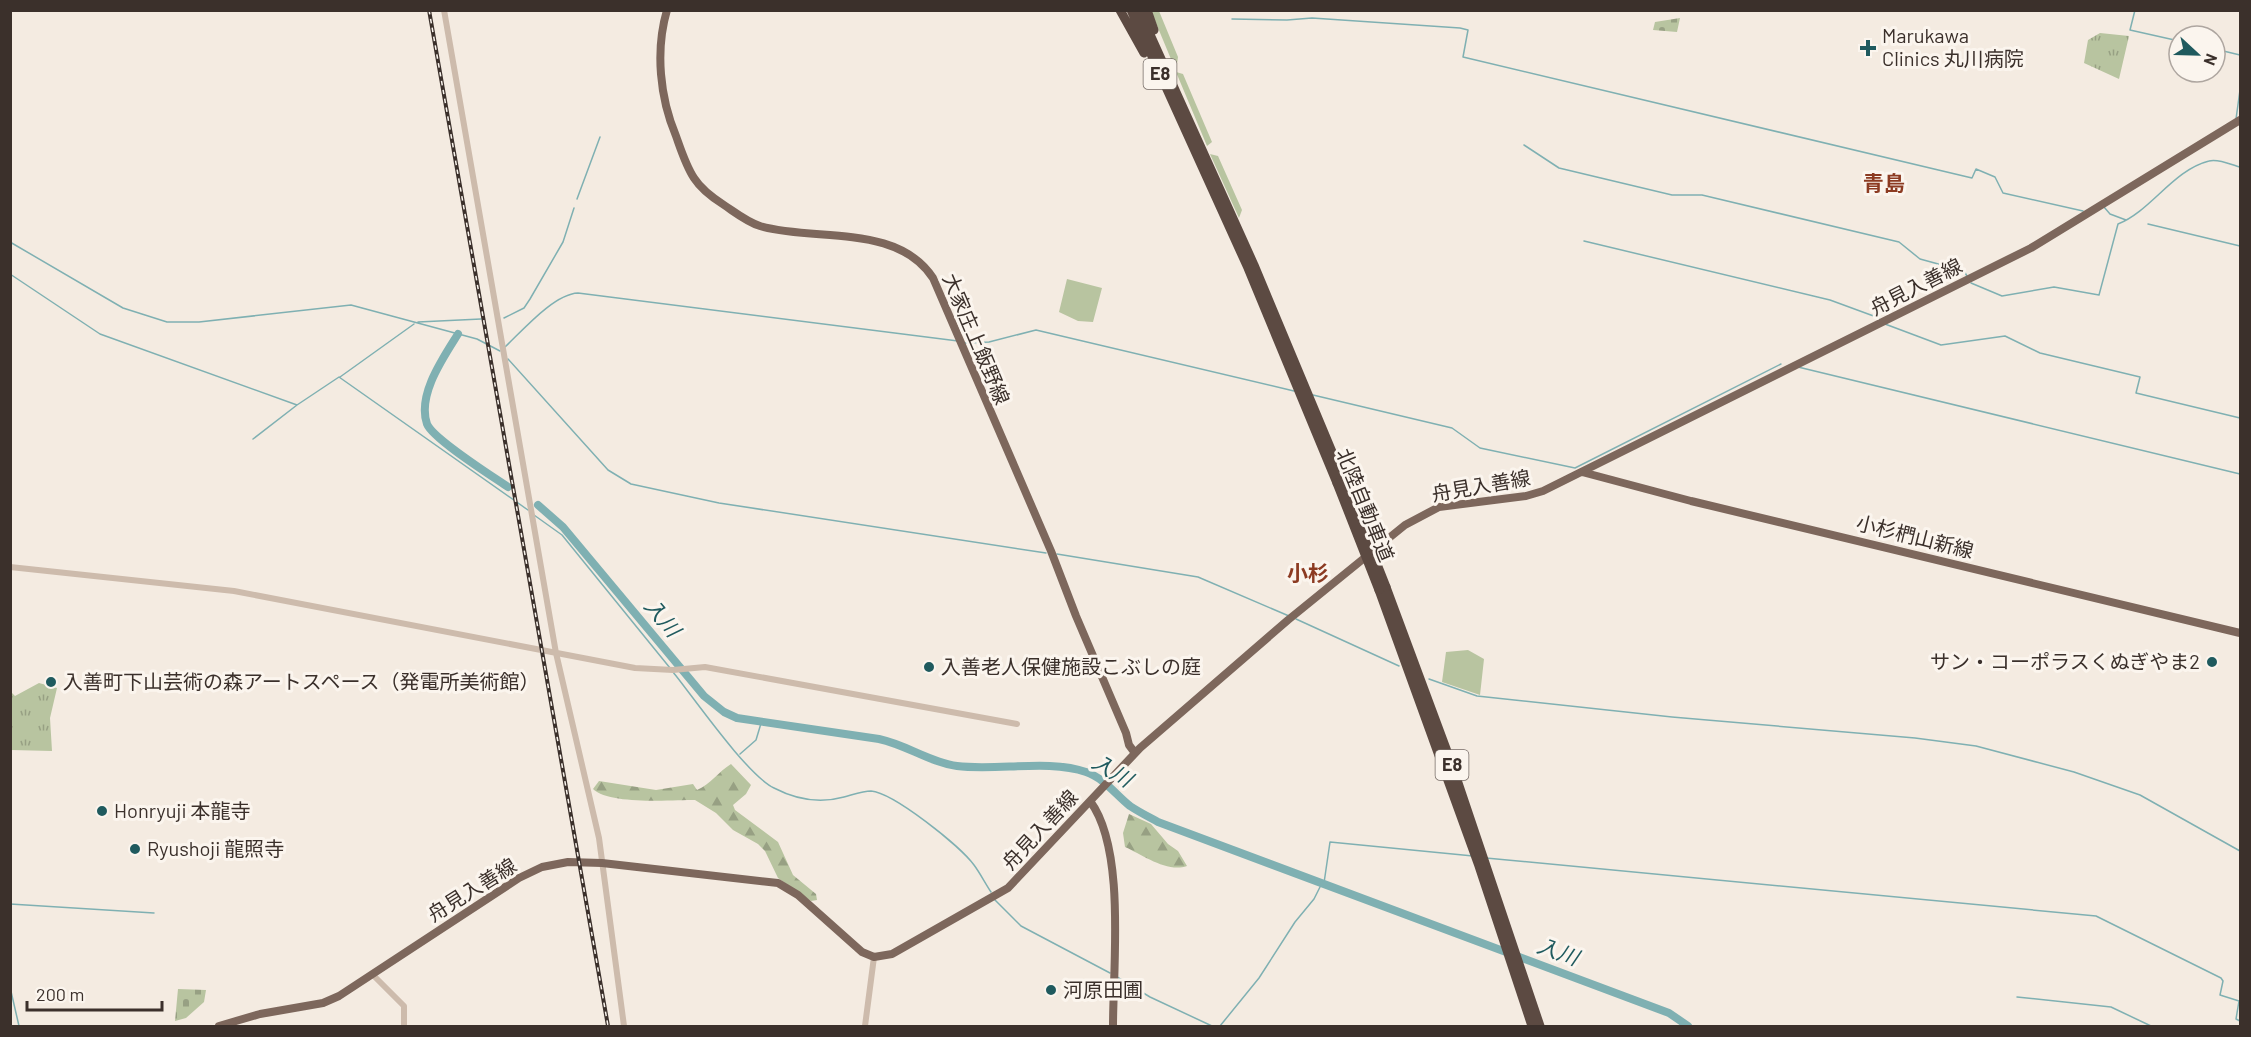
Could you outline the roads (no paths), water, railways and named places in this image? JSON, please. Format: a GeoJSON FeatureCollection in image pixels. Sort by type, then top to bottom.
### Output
{"type":"FeatureCollection","features":[{"type":"Feature","properties":{"kind":"highway"},"geometry":{"type":"LineString","coordinates":[[1120,10],[1189,137]]}},
{"type":"Feature","properties":{"kind":"highway","name":"北陸自動車道"},"geometry":{"type":"LineString","coordinates":[[1131,10],[1189,137],[1231,221]]}},
{"type":"Feature","properties":{"kind":"highway","name":"北陸自動車道"},"geometry":{"type":"LineString","coordinates":[[1139,10],[1191,121],[1341,483],[1382,588],[1443,763],[1540,1026]]}},
{"type":"Feature","properties":{"kind":"highway"},"geometry":{"type":"LineString","coordinates":[[1147,10],[1191,121]]}},
{"type":"Feature","properties":{"kind":"highway","name":"北陸自動車道"},"geometry":{"type":"LineString","coordinates":[[1516,963],[1532,1026]]}},
{"type":"Feature","properties":{"kind":"main road","name":"大家庄上飯野線"},"geometry":{"type":"LineString","coordinates":[[667,10],[661,65],[664,97],[671,125],[689,170],[701,187],[750,222],[761,226],[885,243],[910,253],[933,278],[1052,554],[1126,733],[1128,745],[1135,753]]}},
{"type":"Feature","properties":{"kind":"main road","name":"舟見入善線"},"geometry":{"type":"LineString","coordinates":[[219,1026],[260,1014],[323,1003],[339,996],[519,878],[560,863],[602,863],[778,883],[798,895],[849,944],[874,957],[892,954],[998,895],[1020,877],[1135,753],[1288,620],[1414,519],[1439,507],[1536,494],[1582,472],[2031,248],[2241,120]]}},
{"type":"Feature","properties":{"kind":"main road","name":"小杉椚山新線"},"geometry":{"type":"LineString","coordinates":[[1582,472],[1690,501],[2241,633]]}},
{"type":"Feature","properties":{"kind":"main road"},"geometry":{"type":"LineString","coordinates":[[1090,801],[1105,828],[1112,863],[1113,1026]]}},
{"type":"Feature","properties":{"kind":"street"},"geometry":{"type":"LineString","coordinates":[[444,10],[556,653],[602,863],[624,1026]]}},
{"type":"Feature","properties":{"kind":"street"},"geometry":{"type":"LineString","coordinates":[[10,567],[234,591],[635,668],[677,670],[705,667],[1017,724]]}},
{"type":"Feature","properties":{"kind":"street"},"geometry":{"type":"LineString","coordinates":[[865,1026],[874,957]]}},
{"type":"Feature","properties":{"kind":"street"},"geometry":{"type":"LineString","coordinates":[[372,974],[404,1006],[404,1026]]}},
{"type":"Feature","properties":{"kind":"waterway"},"geometry":{"type":"LineString","coordinates":[[2135,10],[2130,30],[2167,38]]}},
{"type":"Feature","properties":{"kind":"waterway"},"geometry":{"type":"LineString","coordinates":[[1232,19],[1312,18],[1460,28],[1468,30],[1463,57],[1972,178],[1976,169],[1995,177],[2003,193],[2083,211]]}},
{"type":"Feature","properties":{"kind":"waterway"},"geometry":{"type":"LineString","coordinates":[[2227,52],[2240,55]]}},
{"type":"Feature","properties":{"kind":"waterway"},"geometry":{"type":"LineString","coordinates":[[2236,119],[2240,90]]}},
{"type":"Feature","properties":{"kind":"waterway"},"geometry":{"type":"LineString","coordinates":[[577,199],[600,137]]}},
{"type":"Feature","properties":{"kind":"waterway"},"geometry":{"type":"LineString","coordinates":[[1524,145],[1559,168],[1672,195],[1702,195],[1899,242],[1920,259],[1964,271],[1967,276]]}},
{"type":"Feature","properties":{"kind":"waterway"},"geometry":{"type":"LineString","coordinates":[[1971,283],[2002,296],[2054,287],[2099,295],[2118,224],[2141,210],[2173,181],[2196,166],[2217,160],[2240,167]]}},
{"type":"Feature","properties":{"kind":"waterway"},"geometry":{"type":"LineString","coordinates":[[2104,207],[2110,214],[2126,220]]}},
{"type":"Feature","properties":{"kind":"waterway"},"geometry":{"type":"LineString","coordinates":[[504,318],[524,308],[530,299],[563,242],[574,208]]}},
{"type":"Feature","properties":{"kind":"waterway"},"geometry":{"type":"LineString","coordinates":[[2148,224],[2240,246]]}},
{"type":"Feature","properties":{"kind":"waterway"},"geometry":{"type":"LineString","coordinates":[[1584,241],[1830,300],[1879,318]]}},
{"type":"Feature","properties":{"kind":"waterway"},"geometry":{"type":"LineString","coordinates":[[10,242],[123,308],[167,322],[199,322],[351,305],[477,339],[500,351]]}},
{"type":"Feature","properties":{"kind":"waterway"},"geometry":{"type":"LineString","coordinates":[[10,274],[100,334],[297,405],[339,377],[528,510]]}},
{"type":"Feature","properties":{"kind":"waterway"},"geometry":{"type":"LineString","coordinates":[[505,347],[549,306],[559,299],[578,293],[958,341]]}},
{"type":"Feature","properties":{"kind":"waterway"},"geometry":{"type":"LineString","coordinates":[[418,322],[481,319]]}},
{"type":"Feature","properties":{"kind":"waterway"},"geometry":{"type":"LineString","coordinates":[[340,377],[414,324]]}},
{"type":"Feature","properties":{"kind":"waterway"},"geometry":{"type":"LineString","coordinates":[[1885,324],[1941,345],[2005,336],[2040,353],[2140,377],[2136,393],[2240,418]]}},
{"type":"Feature","properties":{"kind":"waterway"},"geometry":{"type":"LineString","coordinates":[[965,343],[989,342],[1036,330],[1294,391]]}},
{"type":"Feature","properties":{"kind":"waterway","name":"入川"},"geometry":{"type":"LineString","coordinates":[[458,334],[439,365],[428,389],[425,413],[427,424],[451,448],[508,487]]}},
{"type":"Feature","properties":{"kind":"waterway"},"geometry":{"type":"LineString","coordinates":[[508,359],[608,470],[631,484],[719,503],[1046,553]]}},
{"type":"Feature","properties":{"kind":"waterway"},"geometry":{"type":"LineString","coordinates":[[1313,395],[1452,428],[1480,448],[1575,468],[1781,364]]}},
{"type":"Feature","properties":{"kind":"waterway"},"geometry":{"type":"LineString","coordinates":[[1798,367],[2240,474]]}},
{"type":"Feature","properties":{"kind":"waterway"},"geometry":{"type":"LineString","coordinates":[[253,439],[297,405]]}},
{"type":"Feature","properties":{"kind":"waterway","name":"入川"},"geometry":{"type":"LineString","coordinates":[[538,505],[563,527],[704,696],[724,712],[737,718],[879,739],[937,761],[957,766],[1056,766],[1086,772],[1104,782],[1130,806],[1158,822],[1669,1013],[1688,1026]]}},
{"type":"Feature","properties":{"kind":"waterway"},"geometry":{"type":"LineString","coordinates":[[534,515],[562,535],[670,668]]}},
{"type":"Feature","properties":{"kind":"waterway"},"geometry":{"type":"LineString","coordinates":[[1057,554],[1198,577],[1289,616]]}},
{"type":"Feature","properties":{"kind":"waterway"},"geometry":{"type":"LineString","coordinates":[[1296,619],[1399,666]]}},
{"type":"Feature","properties":{"kind":"waterway"},"geometry":{"type":"LineString","coordinates":[[673,672],[736,752],[750,768],[774,788],[808,800],[835,799],[868,791],[881,794],[910,810],[955,846],[974,865],[991,892]]}},
{"type":"Feature","properties":{"kind":"waterway"},"geometry":{"type":"LineString","coordinates":[[1429,679],[1477,696],[1672,717],[1915,738],[1976,746],[2074,772],[2140,795],[2240,851]]}},
{"type":"Feature","properties":{"kind":"waterway"},"geometry":{"type":"LineString","coordinates":[[740,754],[756,740],[762,720]]}},
{"type":"Feature","properties":{"kind":"waterway"},"geometry":{"type":"LineString","coordinates":[[1324,883],[1330,842],[1473,856]]}},
{"type":"Feature","properties":{"kind":"waterway"},"geometry":{"type":"LineString","coordinates":[[1486,858],[2096,916],[2221,978],[2223,981],[2220,995],[2239,1001],[2236,1019],[2240,1021]]}},
{"type":"Feature","properties":{"kind":"waterway"},"geometry":{"type":"LineString","coordinates":[[1220,1026],[1259,978],[1295,922],[1314,899],[1322,883]]}},
{"type":"Feature","properties":{"kind":"waterway"},"geometry":{"type":"LineString","coordinates":[[994,899],[1021,926],[1110,973]]}},
{"type":"Feature","properties":{"kind":"waterway"},"geometry":{"type":"LineString","coordinates":[[10,904],[154,913]]}},
{"type":"Feature","properties":{"kind":"waterway"},"geometry":{"type":"LineString","coordinates":[[1117,977],[1150,997],[1212,1026]]}},
{"type":"Feature","properties":{"kind":"waterway"},"geometry":{"type":"LineString","coordinates":[[10,987],[19,1026]]}},
{"type":"Feature","properties":{"kind":"waterway"},"geometry":{"type":"LineString","coordinates":[[2017,997],[2111,1007],[2151,1026]]}},
{"type":"Feature","properties":{"kind":"railway"},"geometry":{"type":"LineString","coordinates":[[429,10],[608,1026]]}},
{"type":"Feature","properties":{"kind":"place","name":"Marukawa Clinics 丸川病院"},"geometry":{"type":"Point","coordinates":[1868,48]}},
{"type":"Feature","properties":{"kind":"place","name":"サン・コーポラスくぬぎやま2"},"geometry":{"type":"Point","coordinates":[2212,662]}},
{"type":"Feature","properties":{"kind":"place","name":"入善老人保健施設こぶしの庭"},"geometry":{"type":"Point","coordinates":[929,667]}},
{"type":"Feature","properties":{"kind":"place","name":"入善町下山芸術の森アートスペース（発電所美術館）"},"geometry":{"type":"Point","coordinates":[51,682]}},
{"type":"Feature","properties":{"kind":"place","name":"Honryuji 本龍寺"},"geometry":{"type":"Point","coordinates":[102,811]}},
{"type":"Feature","properties":{"kind":"place","name":"Ryushoji 龍照寺"},"geometry":{"type":"Point","coordinates":[135,849]}},
{"type":"Feature","properties":{"kind":"place","name":"河原田圃"},"geometry":{"type":"Point","coordinates":[1051,990]}},
{"type":"Feature","properties":{"kind":"district","name":"青島"},"geometry":{"type":"Point","coordinates":[1884,184]}},
{"type":"Feature","properties":{"kind":"district","name":"小杉"},"geometry":{"type":"Point","coordinates":[1308,574]}}]}
